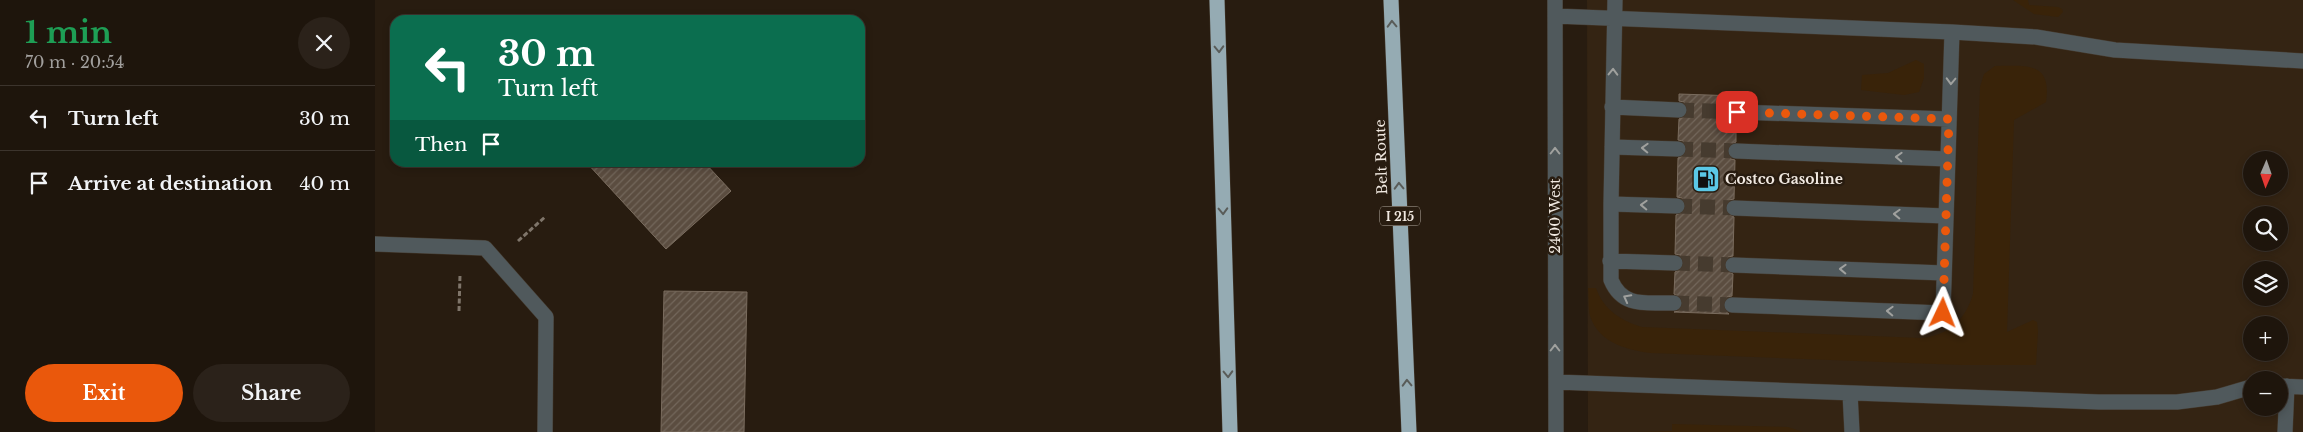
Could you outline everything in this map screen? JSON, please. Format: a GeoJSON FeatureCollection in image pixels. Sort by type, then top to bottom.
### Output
{"type":"FeatureCollection","features":[{"type":"Feature","properties":{"kind":"highway"},"geometry":{"type":"LineString","coordinates":[[1217,0],[1230,432]]}},
{"type":"Feature","properties":{"kind":"highway","name":"Belt Route"},"geometry":{"type":"LineString","coordinates":[[1391,0],[1409,432]]}},
{"type":"Feature","properties":{"kind":"street","name":"2400 West"},"geometry":{"type":"LineString","coordinates":[[1555,0],[1556,432]]}},
{"type":"Feature","properties":{"kind":"street"},"geometry":{"type":"LineString","coordinates":[[1615,0],[1611,280],[1615,290],[1623,298],[1633,302],[1674,303]]}},
{"type":"Feature","properties":{"kind":"street"},"geometry":{"type":"LineString","coordinates":[[1555,16],[1953,32],[2036,37],[2115,50],[2303,61]]}},
{"type":"Feature","properties":{"kind":"street"},"geometry":{"type":"LineString","coordinates":[[1732,305],[1943,313],[1953,32]]}},
{"type":"Feature","properties":{"kind":"street"},"geometry":{"type":"LineString","coordinates":[[1613,107],[1679,110]]}},
{"type":"Feature","properties":{"kind":"street"},"geometry":{"type":"LineString","coordinates":[[1737,112],[1949,119]]}},
{"type":"Feature","properties":{"kind":"street"},"geometry":{"type":"LineString","coordinates":[[1612,147],[1678,149]]}},
{"type":"Feature","properties":{"kind":"street"},"geometry":{"type":"LineString","coordinates":[[1736,151],[1948,159]]}},
{"type":"Feature","properties":{"kind":"street"},"geometry":{"type":"LineString","coordinates":[[1611,204],[1677,206]]}},
{"type":"Feature","properties":{"kind":"street"},"geometry":{"type":"LineString","coordinates":[[1734,208],[1946,216]]}},
{"type":"Feature","properties":{"kind":"street"},"geometry":{"type":"LineString","coordinates":[[375,244],[485,248],[546,317],[545,432]]}},
{"type":"Feature","properties":{"kind":"street"},"geometry":{"type":"LineString","coordinates":[[1610,261],[1675,263]]}},
{"type":"Feature","properties":{"kind":"street"},"geometry":{"type":"LineString","coordinates":[[1733,265],[1944,272]]}},
{"type":"Feature","properties":{"kind":"street"},"geometry":{"type":"LineString","coordinates":[[1555,382],[1850,393],[2177,402],[2217,397],[2243,389]]}},
{"type":"Feature","properties":{"kind":"street"},"geometry":{"type":"LineString","coordinates":[[2288,386],[2303,387]]}},
{"type":"Feature","properties":{"kind":"street"},"geometry":{"type":"LineString","coordinates":[[1850,393],[1851,432]]}},
{"type":"Feature","properties":{"kind":"street"},"geometry":{"type":"LineString","coordinates":[[2284,416],[2285,432]]}},
{"type":"Feature","properties":{"kind":"path"},"geometry":{"type":"LineString","coordinates":[[496,261],[545,216]]}},
{"type":"Feature","properties":{"kind":"path"},"geometry":{"type":"LineString","coordinates":[[459,311],[460,247]]}},
{"type":"Feature","properties":{"kind":"shaded area"},"geometry":{"type":"Polygon","coordinates":[[[1587,0],[2303,0],[2303,432],[1588,432],[1587,0]]]}},
{"type":"Feature","properties":{"kind":"shaded area"},"geometry":{"type":"Polygon","coordinates":[[[2013,0],[2028,0],[2029,5],[2058,7],[2063,12],[2058,17],[2034,14],[2013,0]]]}},
{"type":"Feature","properties":{"kind":"shaded area"},"geometry":{"type":"Polygon","coordinates":[[[1916,60],[1924,64],[1924,78],[1919,92],[1904,95],[1861,90],[1862,75],[1888,73],[1916,60]]]}},
{"type":"Feature","properties":{"kind":"shaded area"},"geometry":{"type":"Polygon","coordinates":[[[1995,66],[2017,66],[2034,69],[2041,73],[2045,79],[2047,89],[2046,102],[2014,120],[2007,332],[2033,320],[2037,322],[2036,365],[1962,365],[1651,353],[1615,344],[1600,333],[1594,325],[1589,313],[1588,288],[1596,288],[1603,302],[1620,318],[1642,327],[1921,338],[1940,334],[1955,325],[1966,311],[1973,294],[1980,87],[1984,74],[1995,66]]]}},
{"type":"Feature","properties":{"kind":"shaded area"},"geometry":{"type":"Polygon","coordinates":[[[1672,424],[1788,427],[1803,432],[1636,432],[1672,431],[1672,424]]]}},
{"type":"Feature","properties":{"kind":"building","name":"Costco Gasoline"},"geometry":{"type":"Polygon","coordinates":[[[1679,94],[1737,96],[1737,103],[1729,107],[1728,112],[1732,120],[1736,121],[1736,142],[1728,146],[1727,151],[1731,159],[1735,160],[1734,199],[1729,200],[1725,207],[1726,213],[1734,217],[1733,256],[1728,257],[1724,264],[1725,270],[1733,274],[1732,296],[1727,297],[1723,304],[1724,310],[1729,314],[1674,312],[1679,311],[1683,304],[1682,298],[1674,294],[1675,272],[1683,268],[1684,263],[1680,255],[1675,254],[1676,215],[1685,211],[1686,206],[1682,198],[1677,197],[1678,158],[1686,154],[1687,149],[1683,141],[1678,140],[1679,119],[1687,115],[1688,110],[1684,102],[1679,101],[1679,94]]]}},
{"type":"Feature","properties":{"kind":"building"},"geometry":{"type":"Polygon","coordinates":[[[591,167],[709,167],[731,191],[666,249],[591,167]]]}},
{"type":"Feature","properties":{"kind":"building"},"geometry":{"type":"Polygon","coordinates":[[[664,291],[747,292],[744,432],[661,432],[664,291]]]}},
{"type":"Feature","properties":{"kind":"tunnel"},"geometry":{"type":"LineString","coordinates":[[1679,110],[1737,112]]}},
{"type":"Feature","properties":{"kind":"tunnel"},"geometry":{"type":"LineString","coordinates":[[1678,149],[1736,151]]}},
{"type":"Feature","properties":{"kind":"tunnel"},"geometry":{"type":"LineString","coordinates":[[1677,206],[1734,208]]}},
{"type":"Feature","properties":{"kind":"tunnel"},"geometry":{"type":"LineString","coordinates":[[1675,263],[1733,265]]}},
{"type":"Feature","properties":{"kind":"tunnel"},"geometry":{"type":"LineString","coordinates":[[1674,303],[1732,305]]}},
{"type":"Feature","properties":{"kind":"place","name":"Costco Gasoline"},"geometry":{"type":"Point","coordinates":[1706,179]}},
{"type":"Feature","properties":{"kind":"route"},"geometry":{"type":"LineString","coordinates":[[1737,112],[1949,119],[1943,313]]}}]}
